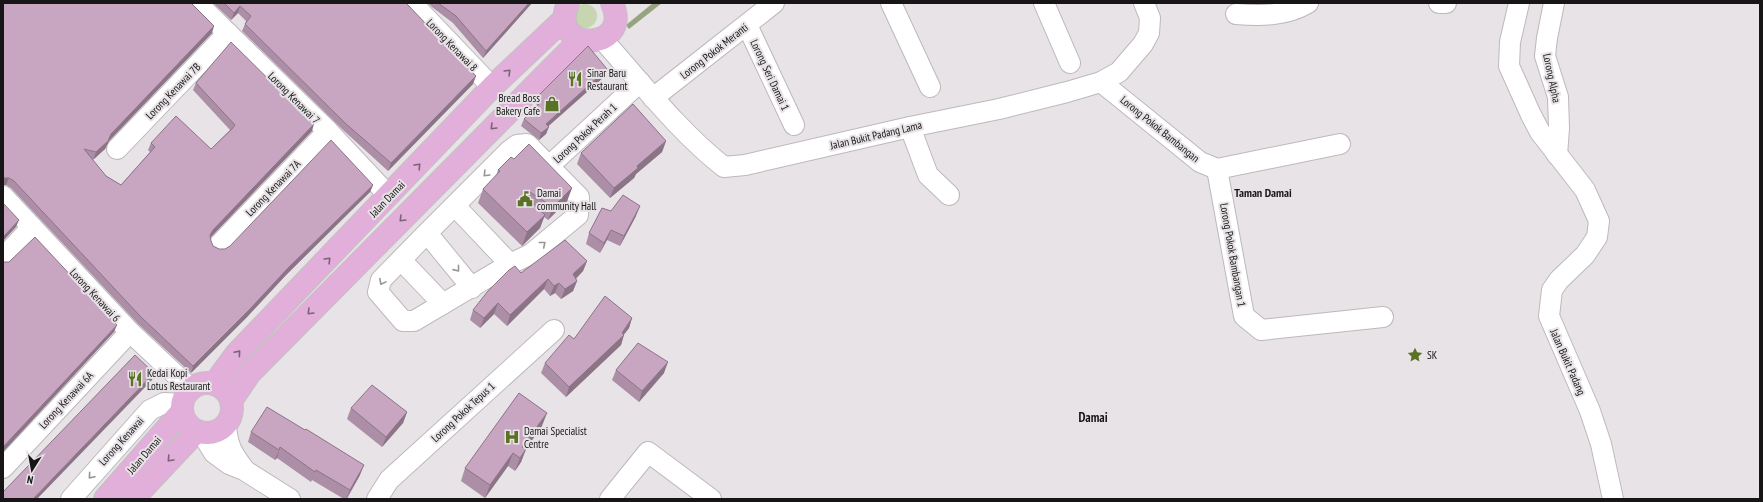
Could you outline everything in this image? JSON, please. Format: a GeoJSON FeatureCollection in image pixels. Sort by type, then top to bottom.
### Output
{"type":"FeatureCollection","features":[{"type":"Feature","properties":{"kind":"main road"},"geometry":{"type":"LineString","coordinates":[[564,9],[569,31],[580,40],[595,41],[602,39],[609,34],[614,27],[616,5]]}},
{"type":"Feature","properties":{"kind":"main road","name":"Jalan Damai"},"geometry":{"type":"LineString","coordinates":[[214,384],[236,354],[389,196],[564,9]]}},
{"type":"Feature","properties":{"kind":"main road"},"geometry":{"type":"LineString","coordinates":[[231,401],[250,373],[580,40]]}},
{"type":"Feature","properties":{"kind":"main road"},"geometry":{"type":"LineString","coordinates":[[202,384],[214,384],[225,390],[231,401],[232,413],[226,424],[219,430],[210,433],[199,431],[187,423],[186,401],[202,384]]}},
{"type":"Feature","properties":{"kind":"main road","name":"Jalan Damai"},"geometry":{"type":"LineString","coordinates":[[105,499],[186,401]]}},
{"type":"Feature","properties":{"kind":"main road","name":"Jalan Damai"},"geometry":{"type":"LineString","coordinates":[[133,499],[199,431]]}},
{"type":"Feature","properties":{"kind":"street","name":"Lorong Kenawai 7"},"geometry":{"type":"LineString","coordinates":[[197,3],[328,131],[389,196]]}},
{"type":"Feature","properties":{"kind":"street","name":"Lorong Kenawai 8"},"geometry":{"type":"LineString","coordinates":[[412,3],[492,87]]}},
{"type":"Feature","properties":{"kind":"street","name":"Lorong Pokok Meranti"},"geometry":{"type":"LineString","coordinates":[[653,98],[774,3]]}},
{"type":"Feature","properties":{"kind":"street"},"geometry":{"type":"LineString","coordinates":[[891,3],[930,86]]}},
{"type":"Feature","properties":{"kind":"street"},"geometry":{"type":"LineString","coordinates":[[1044,3],[1070,63]]}},
{"type":"Feature","properties":{"kind":"street","name":"Jalan Bukit Padang Lama"},"geometry":{"type":"LineString","coordinates":[[602,39],[653,98],[712,158],[724,167],[745,165],[910,127],[998,109],[1068,92],[1101,82],[1119,72],[1143,44],[1149,33],[1150,18],[1144,3]]}},
{"type":"Feature","properties":{"kind":"street"},"geometry":{"type":"LineString","coordinates":[[1236,14],[1265,16],[1296,10],[1308,3]]}},
{"type":"Feature","properties":{"kind":"street"},"geometry":{"type":"LineString","coordinates":[[1439,3],[1446,3]]}},
{"type":"Feature","properties":{"kind":"street"},"geometry":{"type":"LineString","coordinates":[[1519,3],[1510,42],[1509,66],[1540,132],[1557,155]]}},
{"type":"Feature","properties":{"kind":"street","name":"Lorong Alpha"},"geometry":{"type":"LineString","coordinates":[[1554,3],[1545,56],[1558,97],[1559,128],[1557,155]]}},
{"type":"Feature","properties":{"kind":"street","name":"Lorong Seri Damai 1"},"geometry":{"type":"LineString","coordinates":[[747,25],[794,124]]}},
{"type":"Feature","properties":{"kind":"street","name":"Lorong Kenawai 7B"},"geometry":{"type":"LineString","coordinates":[[117,149],[228,33]]}},
{"type":"Feature","properties":{"kind":"street","name":"Lorong Pokok Perah 1"},"geometry":{"type":"LineString","coordinates":[[548,167],[640,82]]}},
{"type":"Feature","properties":{"kind":"street","name":"Lorong Pokok Bambangan"},"geometry":{"type":"LineString","coordinates":[[1101,82],[1200,162],[1217,169]]}},
{"type":"Feature","properties":{"kind":"street"},"geometry":{"type":"LineString","coordinates":[[910,127],[928,175],[949,195]]}},
{"type":"Feature","properties":{"kind":"street","name":"Lorong Kenawai 7A"},"geometry":{"type":"LineString","coordinates":[[219,245],[328,131]]}},
{"type":"Feature","properties":{"kind":"street"},"geometry":{"type":"LineString","coordinates":[[527,144],[548,167],[579,197],[578,215],[531,254],[510,264],[472,288],[414,321],[403,321],[378,292],[381,280],[509,151],[517,145],[527,144]]}},
{"type":"Feature","properties":{"kind":"street"},"geometry":{"type":"LineString","coordinates":[[1217,169],[1340,144]]}},
{"type":"Feature","properties":{"kind":"street","name":"Jalan Bukit Padang"},"geometry":{"type":"LineString","coordinates":[[1557,155],[1585,190],[1599,221],[1596,237],[1586,255],[1559,280],[1552,290],[1550,320],[1590,411],[1601,444],[1613,499]]}},
{"type":"Feature","properties":{"kind":"street","name":"Lorong Pokok Bambangan 1"},"geometry":{"type":"LineString","coordinates":[[1217,169],[1244,316],[1261,330],[1383,317]]}},
{"type":"Feature","properties":{"kind":"street","name":"Lorong Kenawai 6"},"geometry":{"type":"LineString","coordinates":[[3,196],[130,332],[186,401]]}},
{"type":"Feature","properties":{"kind":"street"},"geometry":{"type":"LineString","coordinates":[[455,206],[510,264]]}},
{"type":"Feature","properties":{"kind":"street"},"geometry":{"type":"LineString","coordinates":[[3,258],[32,227]]}},
{"type":"Feature","properties":{"kind":"street"},"geometry":{"type":"LineString","coordinates":[[427,233],[472,288]]}},
{"type":"Feature","properties":{"kind":"street"},"geometry":{"type":"LineString","coordinates":[[401,260],[443,304]]}},
{"type":"Feature","properties":{"kind":"street","name":"Lorong Pokok Tepus 1"},"geometry":{"type":"LineString","coordinates":[[377,499],[389,480],[554,330]]}},
{"type":"Feature","properties":{"kind":"street","name":"Lorong Kenawai 6A"},"geometry":{"type":"LineString","coordinates":[[3,468],[130,332]]}},
{"type":"Feature","properties":{"kind":"street","name":"Lorong Kenawai"},"geometry":{"type":"LineString","coordinates":[[71,499],[150,410],[164,403],[186,401]]}},
{"type":"Feature","properties":{"kind":"street"},"geometry":{"type":"LineString","coordinates":[[226,424],[227,439],[232,454],[244,470]]}},
{"type":"Feature","properties":{"kind":"street"},"geometry":{"type":"LineString","coordinates":[[199,431],[214,453],[229,464],[244,470],[290,499]]}},
{"type":"Feature","properties":{"kind":"street"},"geometry":{"type":"LineString","coordinates":[[610,499],[648,452],[711,499]]}},
{"type":"Feature","properties":{"kind":"shaded area"},"geometry":{"type":"Polygon","coordinates":[[[653,3],[662,3],[629,29],[626,25],[653,3]]]}},
{"type":"Feature","properties":{"kind":"shaded area"},"geometry":{"type":"Polygon","coordinates":[[[585,4],[594,7],[597,16],[594,25],[585,28],[576,25],[573,16],[576,7],[585,4]]]}},
{"type":"Feature","properties":{"kind":"building"},"geometry":{"type":"Polygon","coordinates":[[[3,3],[191,3],[214,26],[111,134],[108,141],[96,152],[84,149],[106,176],[121,185],[155,147],[151,143],[176,116],[211,149],[232,129],[235,125],[196,83],[231,42],[314,124],[213,230],[210,235],[211,241],[213,246],[219,249],[225,249],[230,246],[331,140],[373,185],[288,268],[250,309],[193,366],[141,317],[14,181],[9,178],[3,178],[3,3]]]}},
{"type":"Feature","properties":{"kind":"building"},"geometry":{"type":"Polygon","coordinates":[[[224,3],[406,3],[476,76],[391,163],[345,123],[245,24],[251,16],[240,6],[234,13],[224,3]]]}},
{"type":"Feature","properties":{"kind":"building"},"geometry":{"type":"Polygon","coordinates":[[[438,3],[529,3],[486,51],[456,16],[438,3]]]}},
{"type":"Feature","properties":{"kind":"building"},"geometry":{"type":"Polygon","coordinates":[[[588,46],[607,69],[546,124],[549,127],[541,133],[524,119],[542,101],[538,96],[588,46]]]}},
{"type":"Feature","properties":{"kind":"building"},"geometry":{"type":"Polygon","coordinates":[[[633,104],[666,141],[637,166],[638,168],[614,188],[581,153],[633,104]]]}},
{"type":"Feature","properties":{"kind":"building","name":"Damai community Hall"},"geometry":{"type":"Polygon","coordinates":[[[529,144],[572,188],[553,207],[527,190],[524,195],[545,215],[527,232],[483,189],[500,171],[498,170],[511,157],[514,159],[529,144]]]}},
{"type":"Feature","properties":{"kind":"building"},"geometry":{"type":"Polygon","coordinates":[[[623,195],[640,206],[624,236],[611,230],[604,243],[589,233],[602,208],[611,211],[623,195]]]}},
{"type":"Feature","properties":{"kind":"building"},"geometry":{"type":"Polygon","coordinates":[[[3,203],[19,220],[3,237],[3,203]]]}},
{"type":"Feature","properties":{"kind":"building"},"geometry":{"type":"Polygon","coordinates":[[[35,237],[117,325],[3,447],[3,262],[9,262],[35,237]]]}},
{"type":"Feature","properties":{"kind":"building"},"geometry":{"type":"Polygon","coordinates":[[[565,240],[587,261],[573,274],[577,281],[565,289],[559,283],[554,286],[548,279],[510,315],[498,303],[484,318],[473,310],[488,291],[509,270],[515,266],[521,273],[565,240]]]}},
{"type":"Feature","properties":{"kind":"building"},"geometry":{"type":"Polygon","coordinates":[[[605,296],[632,318],[622,333],[624,335],[569,387],[545,363],[569,335],[574,339],[605,296]]]}},
{"type":"Feature","properties":{"kind":"building"},"geometry":{"type":"Polygon","coordinates":[[[638,343],[668,362],[642,391],[616,370],[638,343]]]}},
{"type":"Feature","properties":{"kind":"building"},"geometry":{"type":"Polygon","coordinates":[[[135,355],[154,373],[33,499],[3,499],[3,492],[135,355]]]}},
{"type":"Feature","properties":{"kind":"building"},"geometry":{"type":"Polygon","coordinates":[[[372,385],[407,412],[386,437],[351,408],[372,385]]]}},
{"type":"Feature","properties":{"kind":"building"},"geometry":{"type":"Polygon","coordinates":[[[519,393],[547,413],[522,447],[526,449],[520,458],[513,453],[490,485],[465,468],[519,393]]]}},
{"type":"Feature","properties":{"kind":"building"},"geometry":{"type":"Polygon","coordinates":[[[267,407],[364,465],[350,490],[316,470],[315,472],[280,447],[279,450],[251,432],[267,407]]]}},
{"type":"Feature","properties":{"kind":"place","name":"Sinar Baru Restaurant"},"geometry":{"type":"Point","coordinates":[575,79]}},
{"type":"Feature","properties":{"kind":"place","name":"Bread Boss Bakery Cafe"},"geometry":{"type":"Point","coordinates":[552,104]}},
{"type":"Feature","properties":{"kind":"place","name":"Damai community Hall"},"geometry":{"type":"Point","coordinates":[525,199]}},
{"type":"Feature","properties":{"kind":"place","name":"SK"},"geometry":{"type":"Point","coordinates":[1415,355]}},
{"type":"Feature","properties":{"kind":"place","name":"Kedai Kopi Lotus Restaurant"},"geometry":{"type":"Point","coordinates":[135,379]}},
{"type":"Feature","properties":{"kind":"place","name":"Damai Specialist Centre"},"geometry":{"type":"Point","coordinates":[512,437]}},
{"type":"Feature","properties":{"kind":"district","name":"Taman Damai"},"geometry":{"type":"Point","coordinates":[1263,193]}},
{"type":"Feature","properties":{"kind":"district","name":"Damai"},"geometry":{"type":"Point","coordinates":[1093,417]}}]}
